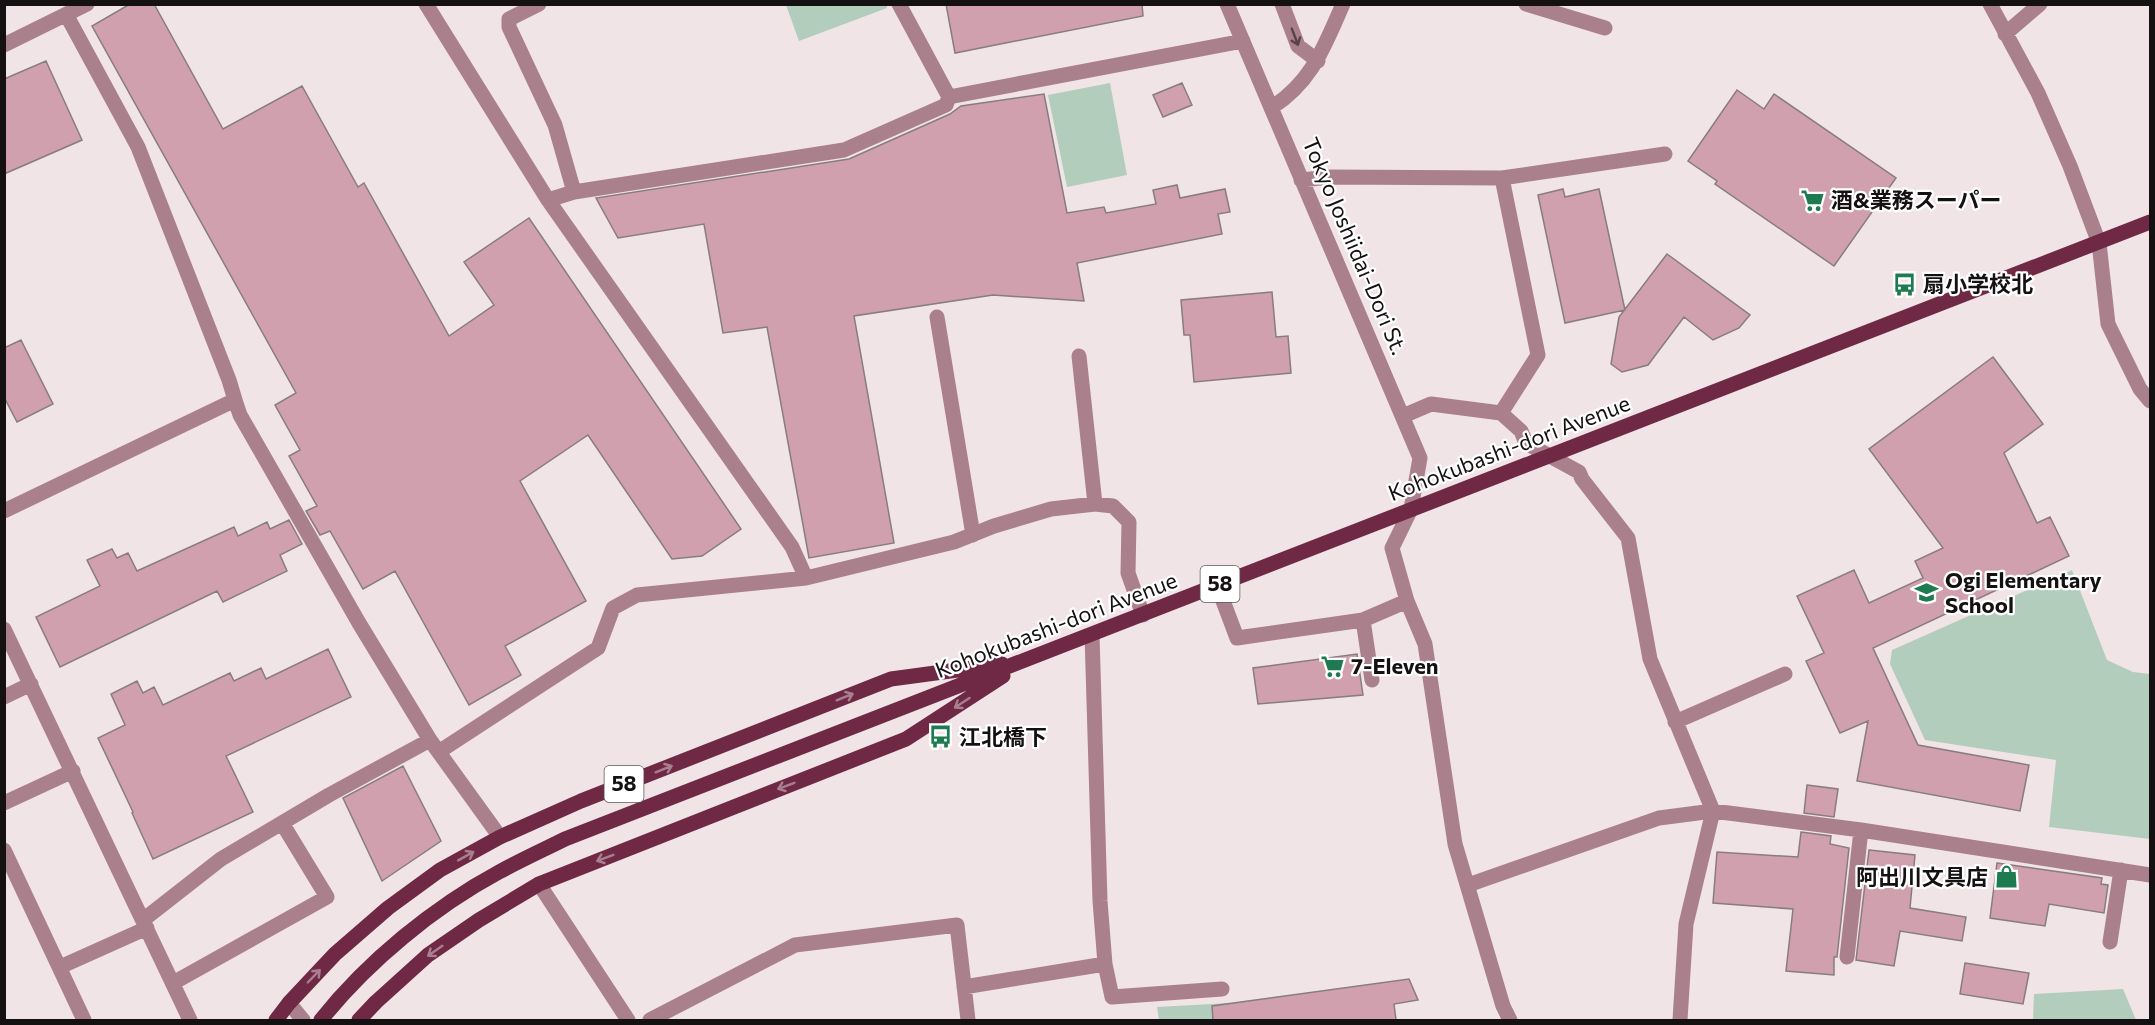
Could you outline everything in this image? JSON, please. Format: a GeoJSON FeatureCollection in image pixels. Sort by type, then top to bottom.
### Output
{"type":"FeatureCollection","features":[{"type":"Feature","properties":{"kind":"main road","name":"Kohokubashi-dori Avenue"},"geometry":{"type":"LineString","coordinates":[[321,1020],[338,998],[360,976],[414,928],[497,873],[565,839],[2151,222]]}},
{"type":"Feature","properties":{"kind":"main road","name":"58"},"geometry":{"type":"LineString","coordinates":[[276,1020],[335,954],[388,908],[440,870],[500,837],[581,801],[891,679],[1029,660]]}},
{"type":"Feature","properties":{"kind":"main road","name":"58"},"geometry":{"type":"LineString","coordinates":[[359,1020],[428,955],[479,920],[539,884],[906,739],[1029,660]]}},
{"type":"Feature","properties":{"kind":"street"},"geometry":{"type":"LineString","coordinates":[[4,45],[67,16],[87,4]]}},
{"type":"Feature","properties":{"kind":"street"},"geometry":{"type":"LineString","coordinates":[[426,4],[548,200],[792,547],[806,578]]}},
{"type":"Feature","properties":{"kind":"street"},"geometry":{"type":"LineString","coordinates":[[539,4],[510,19],[509,27],[555,125],[574,192]]}},
{"type":"Feature","properties":{"kind":"street"},"geometry":{"type":"LineString","coordinates":[[548,200],[574,192],[843,150],[946,105],[949,97],[899,4]]}},
{"type":"Feature","properties":{"kind":"street","name":"Tokyo Joshiidai-Dori St."},"geometry":{"type":"LineString","coordinates":[[1227,4],[1420,458],[1411,509],[1392,548],[1407,601],[1425,644],[1455,844],[1503,1006],[1510,1020]]}},
{"type":"Feature","properties":{"kind":"street"},"geometry":{"type":"LineString","coordinates":[[1282,4],[1298,46],[1318,61]]}},
{"type":"Feature","properties":{"kind":"street"},"geometry":{"type":"LineString","coordinates":[[1271,108],[1288,97],[1304,81],[1318,61],[1343,4]]}},
{"type":"Feature","properties":{"kind":"street"},"geometry":{"type":"LineString","coordinates":[[1526,4],[1605,28]]}},
{"type":"Feature","properties":{"kind":"street"},"geometry":{"type":"LineString","coordinates":[[1990,4],[2038,93],[2099,243],[2108,324],[2140,389],[2151,401]]}},
{"type":"Feature","properties":{"kind":"street"},"geometry":{"type":"LineString","coordinates":[[2005,34],[2040,4]]}},
{"type":"Feature","properties":{"kind":"street"},"geometry":{"type":"LineString","coordinates":[[67,16],[138,147],[246,426],[359,623],[435,745],[500,837]]}},
{"type":"Feature","properties":{"kind":"street"},"geometry":{"type":"LineString","coordinates":[[949,97],[1243,41]]}},
{"type":"Feature","properties":{"kind":"street"},"geometry":{"type":"LineString","coordinates":[[1301,180],[1331,177],[1502,178],[1665,154]]}},
{"type":"Feature","properties":{"kind":"street"},"geometry":{"type":"LineString","coordinates":[[1501,413],[1538,356],[1502,178]]}},
{"type":"Feature","properties":{"kind":"street"},"geometry":{"type":"LineString","coordinates":[[937,317],[973,534]]}},
{"type":"Feature","properties":{"kind":"street"},"geometry":{"type":"LineString","coordinates":[[1079,356],[1095,504]]}},
{"type":"Feature","properties":{"kind":"street"},"geometry":{"type":"LineString","coordinates":[[4,511],[235,400]]}},
{"type":"Feature","properties":{"kind":"street"},"geometry":{"type":"LineString","coordinates":[[1403,416],[1431,404],[1501,413],[1521,431],[1526,443],[1579,472],[1628,538],[1650,658],[1713,811],[1686,924],[1680,1020]]}},
{"type":"Feature","properties":{"kind":"street"},"geometry":{"type":"LineString","coordinates":[[60,967],[145,924],[221,859],[282,823],[435,745],[598,648],[613,608],[637,596],[806,578],[954,542],[994,526],[1051,509],[1095,504],[1113,506],[1129,522],[1128,573],[1143,615]]}},
{"type":"Feature","properties":{"kind":"street"},"geometry":{"type":"LineString","coordinates":[[1217,585],[1237,638],[1363,620],[1407,601]]}},
{"type":"Feature","properties":{"kind":"street"},"geometry":{"type":"LineString","coordinates":[[1363,620],[1372,680]]}},
{"type":"Feature","properties":{"kind":"street"},"geometry":{"type":"LineString","coordinates":[[4,629],[190,1020]]}},
{"type":"Feature","properties":{"kind":"street"},"geometry":{"type":"LineString","coordinates":[[1092,635],[1100,889],[1105,964],[1112,997],[1222,989]]}},
{"type":"Feature","properties":{"kind":"street"},"geometry":{"type":"LineString","coordinates":[[1675,722],[1785,674]]}},
{"type":"Feature","properties":{"kind":"street"},"geometry":{"type":"LineString","coordinates":[[4,697],[31,684]]}},
{"type":"Feature","properties":{"kind":"street"},"geometry":{"type":"LineString","coordinates":[[4,803],[73,771]]}},
{"type":"Feature","properties":{"kind":"street"},"geometry":{"type":"LineString","coordinates":[[1468,885],[1659,818],[1713,811],[1861,830],[2151,875]]}},
{"type":"Feature","properties":{"kind":"street"},"geometry":{"type":"LineString","coordinates":[[173,983],[327,897],[282,823]]}},
{"type":"Feature","properties":{"kind":"street"},"geometry":{"type":"LineString","coordinates":[[1847,957],[1861,830]]}},
{"type":"Feature","properties":{"kind":"street"},"geometry":{"type":"LineString","coordinates":[[4,850],[84,1020]]}},
{"type":"Feature","properties":{"kind":"street"},"geometry":{"type":"LineString","coordinates":[[2110,942],[2121,870]]}},
{"type":"Feature","properties":{"kind":"street"},"geometry":{"type":"LineString","coordinates":[[539,884],[628,1020]]}},
{"type":"Feature","properties":{"kind":"street"},"geometry":{"type":"LineString","coordinates":[[650,1020],[795,945],[957,925],[968,1020]]}},
{"type":"Feature","properties":{"kind":"street"},"geometry":{"type":"LineString","coordinates":[[964,987],[1105,964]]}},
{"type":"Feature","properties":{"kind":"street"},"geometry":{"type":"LineString","coordinates":[[289,1003],[303,1020]]}},
{"type":"Feature","properties":{"kind":"green space"},"geometry":{"type":"Polygon","coordinates":[[[786,5],[886,5],[887,8],[799,41],[786,5]]]}},
{"type":"Feature","properties":{"kind":"green space"},"geometry":{"type":"Polygon","coordinates":[[[1110,83],[1127,175],[1067,187],[1048,95],[1110,83]]]}},
{"type":"Feature","properties":{"kind":"green space"},"geometry":{"type":"Polygon","coordinates":[[[2072,570],[2107,660],[2133,672],[2150,674],[2150,839],[2049,827],[2056,760],[1925,740],[1890,664],[1892,650],[2072,570]]]}},
{"type":"Feature","properties":{"kind":"green space"},"geometry":{"type":"Polygon","coordinates":[[[2123,989],[2136,1020],[2033,1020],[2034,994],[2123,989]]]}},
{"type":"Feature","properties":{"kind":"green space"},"geometry":{"type":"Polygon","coordinates":[[[1230,1003],[1231,1020],[1159,1020],[1157,1007],[1230,1003]]]}},
{"type":"Feature","properties":{"kind":"building"},"geometry":{"type":"Polygon","coordinates":[[[130,4],[154,4],[223,129],[302,86],[358,187],[364,183],[449,336],[494,305],[464,262],[529,218],[741,529],[702,556],[672,559],[588,435],[520,481],[586,601],[505,646],[521,675],[469,705],[395,571],[363,589],[330,531],[320,535],[306,511],[317,506],[289,456],[300,450],[275,405],[296,393],[92,26],[130,4]]]}},
{"type":"Feature","properties":{"kind":"building"},"geometry":{"type":"Polygon","coordinates":[[[946,4],[1142,4],[1143,16],[955,53],[946,4]]]}},
{"type":"Feature","properties":{"kind":"building"},"geometry":{"type":"Polygon","coordinates":[[[46,61],[82,140],[4,174],[4,79],[46,61]]]}},
{"type":"Feature","properties":{"kind":"building"},"geometry":{"type":"Polygon","coordinates":[[[1182,83],[1192,105],[1163,117],[1153,95],[1182,83]]]}},
{"type":"Feature","properties":{"kind":"building"},"geometry":{"type":"Polygon","coordinates":[[[1737,90],[1764,109],[1774,94],[1896,178],[1834,266],[1715,184],[1717,181],[1688,161],[1737,90]]]}},
{"type":"Feature","properties":{"kind":"building"},"geometry":{"type":"Polygon","coordinates":[[[1044,94],[1067,213],[1104,207],[1106,213],[1156,204],[1153,190],[1177,185],[1180,198],[1225,189],[1230,212],[1218,214],[1222,234],[1077,263],[1084,301],[993,295],[854,316],[894,543],[809,558],[767,327],[723,333],[704,224],[618,238],[596,198],[849,159],[950,114],[961,106],[1044,94]]]}},
{"type":"Feature","properties":{"kind":"building"},"geometry":{"type":"Polygon","coordinates":[[[1563,189],[1565,197],[1599,189],[1625,310],[1565,323],[1538,195],[1563,189]]]}},
{"type":"Feature","properties":{"kind":"building"},"geometry":{"type":"Polygon","coordinates":[[[1667,254],[1750,315],[1739,328],[1713,340],[1684,317],[1648,365],[1622,372],[1611,364],[1619,317],[1667,254]]]}},
{"type":"Feature","properties":{"kind":"building"},"geometry":{"type":"Polygon","coordinates":[[[1272,292],[1276,337],[1288,336],[1291,373],[1194,382],[1190,335],[1184,335],[1181,300],[1272,292]]]}},
{"type":"Feature","properties":{"kind":"building"},"geometry":{"type":"Polygon","coordinates":[[[21,340],[53,404],[17,422],[4,397],[4,348],[21,340]]]}},
{"type":"Feature","properties":{"kind":"building"},"geometry":{"type":"Polygon","coordinates":[[[1993,357],[2043,424],[2004,453],[2037,523],[2050,517],[2069,556],[1873,648],[1918,745],[2029,765],[2020,811],[1857,781],[1868,721],[1840,733],[1806,661],[1824,653],[1797,596],[1854,570],[1869,603],[1923,578],[1915,561],[1943,548],[1869,449],[1993,357]]]}},
{"type":"Feature","properties":{"kind":"building"},"geometry":{"type":"Polygon","coordinates":[[[289,520],[302,544],[280,555],[287,571],[223,602],[217,591],[60,667],[36,617],[100,586],[87,560],[112,549],[117,558],[128,553],[137,571],[234,527],[238,536],[267,522],[270,529],[289,520]]]}},
{"type":"Feature","properties":{"kind":"building"},"geometry":{"type":"Polygon","coordinates":[[[328,649],[351,697],[226,756],[253,812],[153,859],[98,738],[125,725],[111,694],[137,681],[143,693],[154,687],[163,705],[230,673],[234,681],[261,668],[266,679],[328,649]]]}},
{"type":"Feature","properties":{"kind":"building"},"geometry":{"type":"Polygon","coordinates":[[[1357,654],[1363,695],[1258,704],[1253,668],[1357,654]]]}},
{"type":"Feature","properties":{"kind":"building"},"geometry":{"type":"Polygon","coordinates":[[[403,766],[441,841],[382,881],[343,798],[403,766]]]}},
{"type":"Feature","properties":{"kind":"building"},"geometry":{"type":"Polygon","coordinates":[[[1807,785],[1838,789],[1834,817],[1804,813],[1807,785]]]}},
{"type":"Feature","properties":{"kind":"building"},"geometry":{"type":"Polygon","coordinates":[[[1801,832],[1831,836],[1830,844],[1849,848],[1837,957],[1834,957],[1834,975],[1786,971],[1793,909],[1713,903],[1717,852],[1798,857],[1801,832]]]}},
{"type":"Feature","properties":{"kind":"building"},"geometry":{"type":"Polygon","coordinates":[[[1869,850],[1915,855],[1910,908],[1966,917],[1962,941],[1900,931],[1894,966],[1856,960],[1869,850]]]}},
{"type":"Feature","properties":{"kind":"building"},"geometry":{"type":"Polygon","coordinates":[[[1997,863],[2102,878],[2101,884],[2108,885],[2104,913],[2049,904],[2045,926],[1990,918],[1997,863]]]}},
{"type":"Feature","properties":{"kind":"building"},"geometry":{"type":"Polygon","coordinates":[[[1965,963],[2029,973],[2023,1004],[1960,994],[1965,963]]]}},
{"type":"Feature","properties":{"kind":"building"},"geometry":{"type":"Polygon","coordinates":[[[1409,979],[1418,1000],[1394,1004],[1396,1020],[1213,1020],[1212,1006],[1409,979]]]}},
{"type":"Feature","properties":{"kind":"place","name":"酒&業務スーパー"},"geometry":{"type":"Point","coordinates":[1813,200]}},
{"type":"Feature","properties":{"kind":"place","name":"扇小学校北"},"geometry":{"type":"Point","coordinates":[1905,284]}},
{"type":"Feature","properties":{"kind":"place","name":"Ogi Elementary School"},"geometry":{"type":"Point","coordinates":[1927,593]}},
{"type":"Feature","properties":{"kind":"place","name":"7-Eleven"},"geometry":{"type":"Point","coordinates":[1333,666]}},
{"type":"Feature","properties":{"kind":"place","name":"江北橋下"},"geometry":{"type":"Point","coordinates":[941,737]}},
{"type":"Feature","properties":{"kind":"place","name":"阿出川文具店"},"geometry":{"type":"Point","coordinates":[2006,877]}}]}
